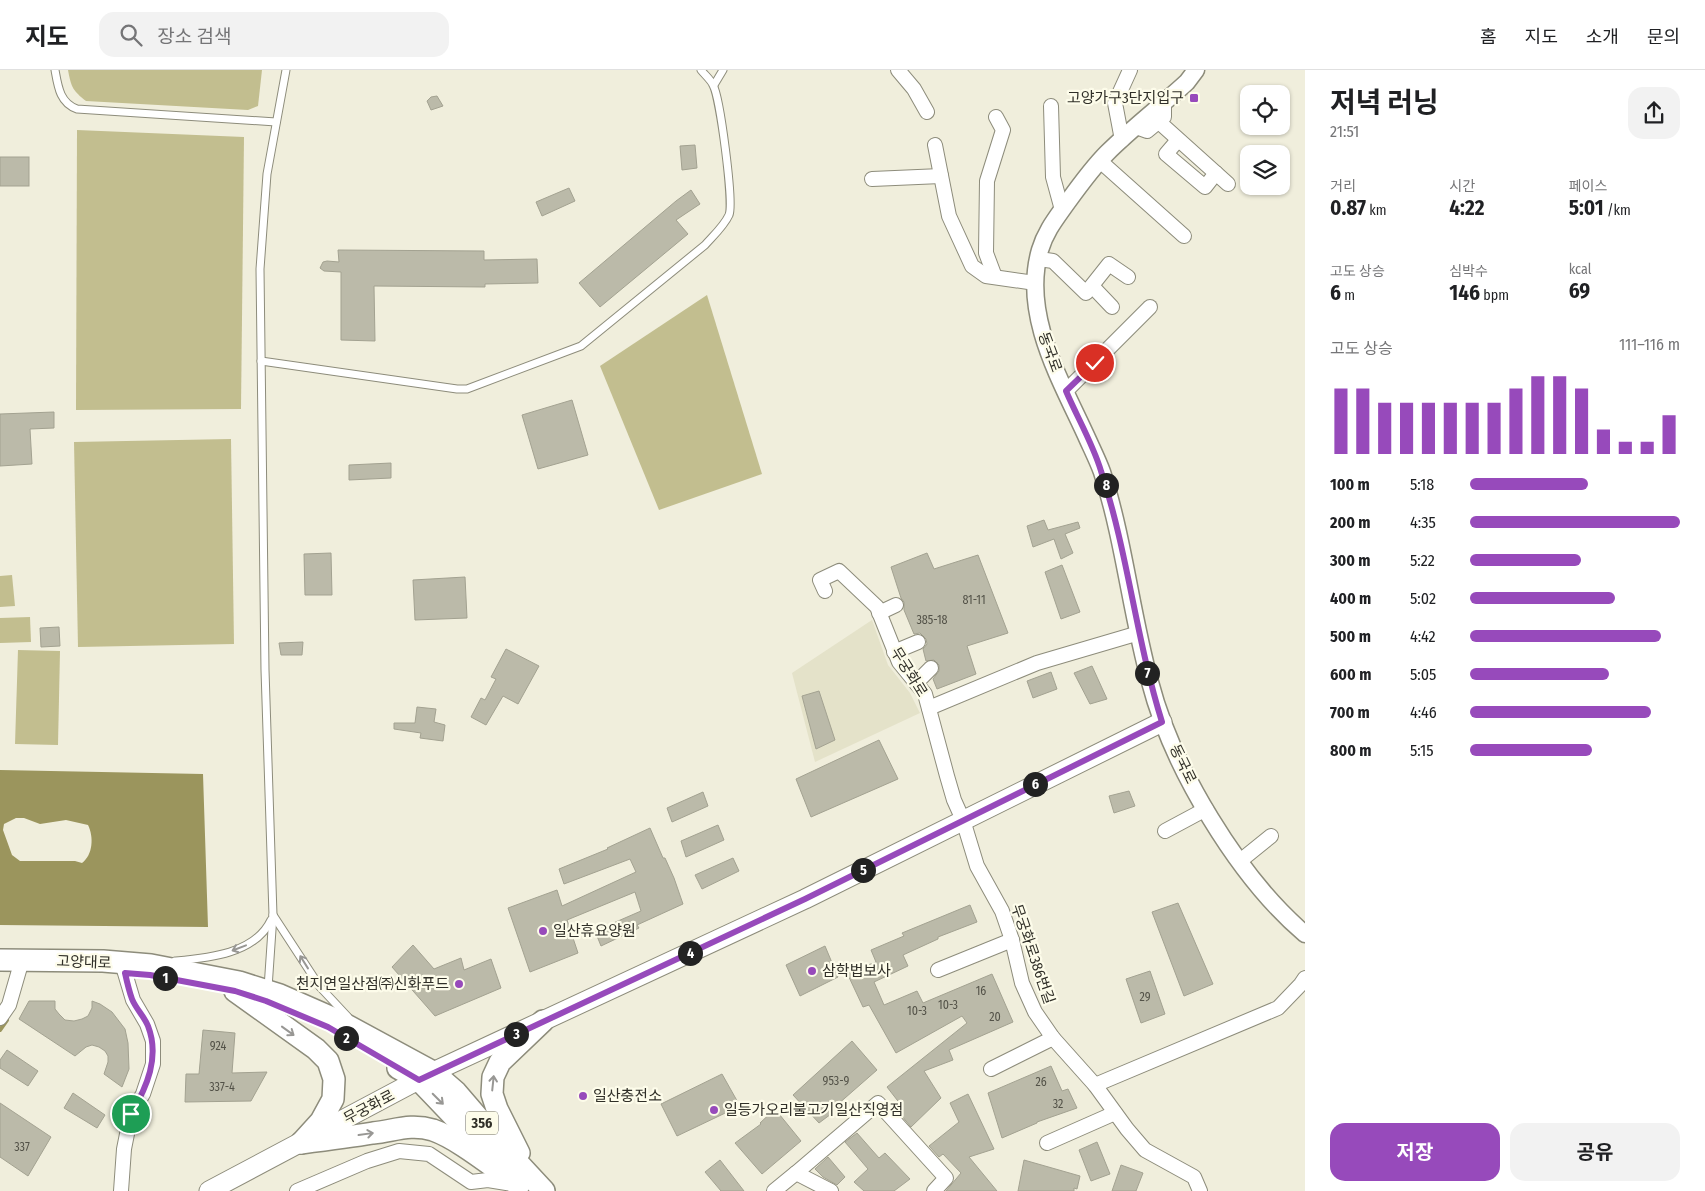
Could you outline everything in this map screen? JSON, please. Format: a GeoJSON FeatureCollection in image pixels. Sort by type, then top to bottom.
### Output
{"type":"FeatureCollection","features":[{"type":"Feature","properties":{"kind":"main road","name":"무궁화로"},"geometry":{"type":"LineString","coordinates":[[209,1191],[426,1076],[805,899],[1162,722]]}},
{"type":"Feature","properties":{"kind":"main road","name":"고양대로"},"geometry":{"type":"LineString","coordinates":[[0,960],[14,967],[128,967],[194,973],[239,982],[280,995],[337,1020],[370,1038],[426,1076],[522,1186],[544,1191]]}},
{"type":"Feature","properties":{"kind":"main road","name":"고양대로"},"geometry":{"type":"LineString","coordinates":[[128,967],[150,975],[235,991],[266,1001],[328,1027],[426,1076]]}},
{"type":"Feature","properties":{"kind":"main road"},"geometry":{"type":"LineString","coordinates":[[235,991],[316,1049],[328,1061],[334,1079],[334,1099],[321,1121],[301,1143]]}},
{"type":"Feature","properties":{"kind":"main road"},"geometry":{"type":"LineString","coordinates":[[522,1186],[492,1094],[492,1084],[500,1062],[543,1021]]}},
{"type":"Feature","properties":{"kind":"main road"},"geometry":{"type":"LineString","coordinates":[[301,1143],[376,1133],[401,1127],[419,1127],[434,1130],[453,1139],[522,1186]]}},
{"type":"Feature","properties":{"kind":"street"},"geometry":{"type":"LineString","coordinates":[[898,70],[914,89],[927,112]]}},
{"type":"Feature","properties":{"kind":"street"},"geometry":{"type":"LineString","coordinates":[[1122,140],[1116,103],[1130,70]]}},
{"type":"Feature","properties":{"kind":"street","name":"동국로"},"geometry":{"type":"LineString","coordinates":[[1196,70],[1188,82],[1100,161],[1048,229],[1040,250],[1034,292],[1038,317],[1048,352],[1101,469],[1113,510],[1149,681],[1162,722],[1188,778],[1240,861],[1271,902],[1305,934]]}},
{"type":"Feature","properties":{"kind":"street"},"geometry":{"type":"LineString","coordinates":[[1136,127],[1148,131],[1159,122],[1164,117],[1164,103]]}},
{"type":"Feature","properties":{"kind":"street"},"geometry":{"type":"LineString","coordinates":[[1051,106],[1053,177],[1062,210]]}},
{"type":"Feature","properties":{"kind":"street"},"geometry":{"type":"LineString","coordinates":[[995,277],[986,253],[987,181],[1003,130],[996,117]]}},
{"type":"Feature","properties":{"kind":"street"},"geometry":{"type":"LineString","coordinates":[[1159,122],[1228,184]]}},
{"type":"Feature","properties":{"kind":"street"},"geometry":{"type":"LineString","coordinates":[[935,145],[949,216],[972,266],[986,276],[1035,283]]}},
{"type":"Feature","properties":{"kind":"street"},"geometry":{"type":"LineString","coordinates":[[1100,161],[1184,236]]}},
{"type":"Feature","properties":{"kind":"street"},"geometry":{"type":"LineString","coordinates":[[872,179],[941,176]]}},
{"type":"Feature","properties":{"kind":"street"},"geometry":{"type":"LineString","coordinates":[[1038,259],[1053,262],[1086,293],[1109,264],[1128,277]]}},
{"type":"Feature","properties":{"kind":"street"},"geometry":{"type":"LineString","coordinates":[[1092,286],[1112,307]]}},
{"type":"Feature","properties":{"kind":"street"},"geometry":{"type":"LineString","coordinates":[[1066,391],[1150,307]]}},
{"type":"Feature","properties":{"kind":"street","name":"무궁화로"},"geometry":{"type":"LineString","coordinates":[[825,591],[820,580],[839,571],[877,606],[899,662],[925,694],[954,800],[963,820]]}},
{"type":"Feature","properties":{"kind":"street"},"geometry":{"type":"LineString","coordinates":[[879,613],[896,605]]}},
{"type":"Feature","properties":{"kind":"street"},"geometry":{"type":"LineString","coordinates":[[929,708],[1037,663],[1139,633]]}},
{"type":"Feature","properties":{"kind":"street"},"geometry":{"type":"LineString","coordinates":[[894,652],[918,642]]}},
{"type":"Feature","properties":{"kind":"street"},"geometry":{"type":"LineString","coordinates":[[916,683],[931,668]]}},
{"type":"Feature","properties":{"kind":"street"},"geometry":{"type":"LineString","coordinates":[[1165,831],[1206,809]]}},
{"type":"Feature","properties":{"kind":"street","name":"무궁화로386번길"},"geometry":{"type":"LineString","coordinates":[[963,820],[977,866],[1002,911],[1012,940],[1022,982],[1035,1012],[1053,1038],[1095,1085],[1145,1150],[1194,1177],[1199,1191]]}},
{"type":"Feature","properties":{"kind":"street"},"geometry":{"type":"LineString","coordinates":[[1240,861],[1271,836]]}},
{"type":"Feature","properties":{"kind":"street"},"geometry":{"type":"LineString","coordinates":[[938,970],[1012,940]]}},
{"type":"Feature","properties":{"kind":"street"},"geometry":{"type":"LineString","coordinates":[[0,1018],[9,1005],[14,967]]}},
{"type":"Feature","properties":{"kind":"street"},"geometry":{"type":"LineString","coordinates":[[121,1191],[124,1149],[131,1114],[143,1094],[153,1064],[153,1041],[148,1024],[132,1000],[128,967]]}},
{"type":"Feature","properties":{"kind":"street"},"geometry":{"type":"LineString","coordinates":[[1095,1085],[1278,1008],[1304,984]]}},
{"type":"Feature","properties":{"kind":"street"},"geometry":{"type":"LineString","coordinates":[[991,1070],[1053,1038]]}},
{"type":"Feature","properties":{"kind":"street"},"geometry":{"type":"LineString","coordinates":[[774,1191],[878,1103],[946,1178],[934,1191]]}},
{"type":"Feature","properties":{"kind":"street"},"geometry":{"type":"LineString","coordinates":[[1047,1143],[1116,1113]]}},
{"type":"Feature","properties":{"kind":"street"},"geometry":{"type":"LineString","coordinates":[[297,1191],[367,1161],[398,1151],[429,1154],[471,1182],[488,1180],[522,1186]]}},
{"type":"Feature","properties":{"kind":"street"},"geometry":{"type":"LineString","coordinates":[[796,1173],[831,1191]]}},
{"type":"Feature","properties":{"kind":"lane"},"geometry":{"type":"LineString","coordinates":[[54,70],[59,92],[64,102],[77,110],[276,122]]}},
{"type":"Feature","properties":{"kind":"lane"},"geometry":{"type":"LineString","coordinates":[[268,991],[273,915],[265,670],[262,250],[266,174],[286,70]]}},
{"type":"Feature","properties":{"kind":"lane"},"geometry":{"type":"LineString","coordinates":[[262,361],[467,389],[581,346],[705,245],[729,215],[731,206],[730,192],[714,85],[701,70]]}},
{"type":"Feature","properties":{"kind":"lane"},"geometry":{"type":"LineString","coordinates":[[714,85],[722,70]]}},
{"type":"Feature","properties":{"kind":"lane"},"geometry":{"type":"LineString","coordinates":[[128,967],[201,958],[237,949],[254,940],[267,927],[273,915]]}},
{"type":"Feature","properties":{"kind":"lane"},"geometry":{"type":"LineString","coordinates":[[273,915],[320,987],[370,1038]]}},
{"type":"Feature","properties":{"kind":"shaded area"},"geometry":{"type":"Polygon","coordinates":[[[68,70],[262,70],[258,106],[248,110],[86,101],[73,88],[68,70]]]}},
{"type":"Feature","properties":{"kind":"shaded area"},"geometry":{"type":"Polygon","coordinates":[[[77,130],[244,137],[241,409],[76,410],[77,130]]]}},
{"type":"Feature","properties":{"kind":"shaded area"},"geometry":{"type":"Polygon","coordinates":[[[707,295],[762,474],[659,510],[600,366],[707,295]]]}},
{"type":"Feature","properties":{"kind":"shaded area"},"geometry":{"type":"Polygon","coordinates":[[[231,439],[234,644],[78,647],[74,442],[231,439]]]}},
{"type":"Feature","properties":{"kind":"shaded area"},"geometry":{"type":"Polygon","coordinates":[[[12,575],[15,606],[0,607],[0,576],[12,575]]]}},
{"type":"Feature","properties":{"kind":"shaded area"},"geometry":{"type":"Polygon","coordinates":[[[30,617],[31,642],[0,643],[0,618],[30,617]]]}},
{"type":"Feature","properties":{"kind":"shaded area"},"geometry":{"type":"Polygon","coordinates":[[[872,620],[888,665],[910,693],[920,713],[815,762],[792,673],[872,620]]]}},
{"type":"Feature","properties":{"kind":"shaded area"},"geometry":{"type":"Polygon","coordinates":[[[18,650],[60,651],[58,745],[15,744],[18,650]]]}},
{"type":"Feature","properties":{"kind":"shaded area"},"geometry":{"type":"Polygon","coordinates":[[[0,770],[203,774],[208,927],[0,925],[0,770]],[[16,818],[4,824],[3,830],[12,855],[20,861],[75,861],[82,863],[86,860],[92,840],[88,825],[66,820],[40,824],[24,818],[16,818]]]}},
{"type":"Feature","properties":{"kind":"building"},"geometry":{"type":"Polygon","coordinates":[[[437,96],[443,106],[431,110],[427,101],[431,97],[437,96]]]}},
{"type":"Feature","properties":{"kind":"building"},"geometry":{"type":"Polygon","coordinates":[[[695,145],[697,168],[682,170],[680,146],[695,145]]]}},
{"type":"Feature","properties":{"kind":"building"},"geometry":{"type":"Polygon","coordinates":[[[0,157],[29,157],[29,186],[0,186],[0,157]]]}},
{"type":"Feature","properties":{"kind":"building"},"geometry":{"type":"Polygon","coordinates":[[[569,188],[575,201],[542,216],[536,202],[569,188]]]}},
{"type":"Feature","properties":{"kind":"building"},"geometry":{"type":"Polygon","coordinates":[[[691,190],[700,204],[676,220],[688,234],[600,307],[579,283],[691,190]]]}},
{"type":"Feature","properties":{"kind":"building"},"geometry":{"type":"Polygon","coordinates":[[[338,250],[484,251],[484,260],[537,259],[538,283],[485,284],[485,287],[374,286],[375,341],[341,340],[341,272],[324,271],[320,268],[323,262],[339,262],[338,250]]]}},
{"type":"Feature","properties":{"kind":"building"},"geometry":{"type":"Polygon","coordinates":[[[572,400],[588,455],[538,469],[522,415],[572,400]]]}},
{"type":"Feature","properties":{"kind":"building"},"geometry":{"type":"Polygon","coordinates":[[[54,412],[54,428],[30,429],[32,464],[0,466],[0,414],[54,412]]]}},
{"type":"Feature","properties":{"kind":"building"},"geometry":{"type":"Polygon","coordinates":[[[391,463],[391,478],[349,480],[349,465],[391,463]]]}},
{"type":"Feature","properties":{"kind":"building"},"geometry":{"type":"Polygon","coordinates":[[[1044,520],[1048,530],[1078,522],[1080,528],[1065,534],[1073,553],[1061,559],[1054,539],[1033,547],[1027,526],[1044,520]]]}},
{"type":"Feature","properties":{"kind":"building"},"geometry":{"type":"Polygon","coordinates":[[[331,553],[332,595],[305,595],[304,554],[331,553]]]}},
{"type":"Feature","properties":{"kind":"building"},"geometry":{"type":"Polygon","coordinates":[[[927,553],[934,569],[978,555],[1008,633],[967,646],[976,674],[937,689],[933,679],[939,671],[939,665],[934,660],[926,661],[923,649],[927,644],[926,639],[920,633],[914,634],[904,610],[904,602],[891,567],[927,553]]]}},
{"type":"Feature","properties":{"kind":"building"},"geometry":{"type":"Polygon","coordinates":[[[1062,565],[1080,612],[1061,619],[1045,572],[1062,565]]]}},
{"type":"Feature","properties":{"kind":"building"},"geometry":{"type":"Polygon","coordinates":[[[465,577],[467,618],[415,620],[413,580],[465,577]]]}},
{"type":"Feature","properties":{"kind":"building"},"geometry":{"type":"Polygon","coordinates":[[[59,627],[60,646],[41,647],[40,628],[59,627]]]}},
{"type":"Feature","properties":{"kind":"building"},"geometry":{"type":"Polygon","coordinates":[[[303,642],[302,655],[281,655],[279,643],[303,642]]]}},
{"type":"Feature","properties":{"kind":"building"},"geometry":{"type":"Polygon","coordinates":[[[506,649],[539,666],[518,704],[503,696],[486,725],[471,717],[481,698],[485,700],[496,679],[491,677],[506,649]]]}},
{"type":"Feature","properties":{"kind":"building"},"geometry":{"type":"Polygon","coordinates":[[[1092,666],[1107,699],[1090,704],[1074,673],[1092,666]]]}},
{"type":"Feature","properties":{"kind":"building"},"geometry":{"type":"Polygon","coordinates":[[[1051,672],[1057,689],[1033,698],[1027,681],[1051,672]]]}},
{"type":"Feature","properties":{"kind":"building"},"geometry":{"type":"Polygon","coordinates":[[[819,691],[835,740],[816,749],[802,696],[819,691]]]}},
{"type":"Feature","properties":{"kind":"building"},"geometry":{"type":"Polygon","coordinates":[[[417,707],[436,709],[434,722],[445,725],[443,741],[420,738],[421,733],[394,729],[394,723],[415,723],[417,707]]]}},
{"type":"Feature","properties":{"kind":"building"},"geometry":{"type":"Polygon","coordinates":[[[879,740],[898,779],[811,817],[796,779],[879,740]]]}},
{"type":"Feature","properties":{"kind":"building"},"geometry":{"type":"Polygon","coordinates":[[[1129,791],[1135,806],[1114,813],[1109,796],[1129,791]]]}},
{"type":"Feature","properties":{"kind":"building"},"geometry":{"type":"Polygon","coordinates":[[[703,792],[708,806],[672,822],[667,808],[703,792]]]}},
{"type":"Feature","properties":{"kind":"building"},"geometry":{"type":"Polygon","coordinates":[[[718,825],[724,840],[686,857],[681,841],[718,825]]]}},
{"type":"Feature","properties":{"kind":"building"},"geometry":{"type":"Polygon","coordinates":[[[650,828],[674,878],[683,904],[637,925],[639,928],[601,946],[595,931],[641,911],[635,892],[567,920],[578,953],[530,972],[508,908],[557,890],[562,906],[636,872],[630,859],[564,884],[559,869],[608,849],[650,828]]]}},
{"type":"Feature","properties":{"kind":"building"},"geometry":{"type":"Polygon","coordinates":[[[733,858],[739,871],[702,889],[695,875],[733,858]]]}},
{"type":"Feature","properties":{"kind":"building"},"geometry":{"type":"Polygon","coordinates":[[[1178,903],[1213,984],[1184,996],[1152,912],[1178,903]]]}},
{"type":"Feature","properties":{"kind":"building"},"geometry":{"type":"Polygon","coordinates":[[[970,905],[977,922],[938,937],[938,939],[903,955],[908,966],[874,982],[884,1005],[917,991],[923,1003],[992,974],[1013,1022],[949,1050],[953,1060],[924,1071],[941,1098],[911,1127],[896,1109],[901,1105],[887,1087],[967,1023],[962,1016],[896,1053],[869,1005],[863,1007],[847,973],[876,962],[871,950],[904,936],[902,933],[970,905]]]}},
{"type":"Feature","properties":{"kind":"building"},"geometry":{"type":"Polygon","coordinates":[[[413,945],[434,969],[461,958],[464,970],[491,959],[501,988],[435,1016],[392,967],[413,945]]]}},
{"type":"Feature","properties":{"kind":"building","name":"삼학법보사"},"geometry":{"type":"Polygon","coordinates":[[[825,946],[838,977],[800,996],[786,965],[825,946]]]}},
{"type":"Feature","properties":{"kind":"building"},"geometry":{"type":"Polygon","coordinates":[[[1150,971],[1165,1014],[1141,1023],[1126,979],[1150,971]]]}},
{"type":"Feature","properties":{"kind":"building"},"geometry":{"type":"Polygon","coordinates":[[[29,1001],[55,1001],[55,1009],[65,1020],[74,1021],[88,1016],[92,1008],[92,1001],[112,1012],[125,1029],[128,1043],[129,1069],[122,1087],[104,1074],[108,1056],[99,1047],[92,1045],[86,1047],[75,1056],[19,1019],[29,1001]]]}},
{"type":"Feature","properties":{"kind":"building"},"geometry":{"type":"Polygon","coordinates":[[[203,1030],[235,1033],[232,1073],[267,1072],[251,1101],[185,1102],[186,1074],[199,1074],[203,1030]]]}},
{"type":"Feature","properties":{"kind":"building"},"geometry":{"type":"Polygon","coordinates":[[[852,1041],[877,1070],[819,1123],[793,1095],[852,1041]]]}},
{"type":"Feature","properties":{"kind":"building"},"geometry":{"type":"Polygon","coordinates":[[[7,1050],[38,1071],[28,1086],[0,1068],[0,1060],[7,1050]]]}},
{"type":"Feature","properties":{"kind":"building"},"geometry":{"type":"Polygon","coordinates":[[[1051,1066],[1062,1091],[1068,1089],[1077,1108],[1037,1122],[1002,1138],[988,1093],[1051,1066]]]}},
{"type":"Feature","properties":{"kind":"building"},"geometry":{"type":"Polygon","coordinates":[[[722,1074],[740,1106],[677,1136],[661,1104],[722,1074]]]}},
{"type":"Feature","properties":{"kind":"building"},"geometry":{"type":"Polygon","coordinates":[[[73,1093],[105,1115],[97,1128],[64,1108],[73,1093]]]}},
{"type":"Feature","properties":{"kind":"building"},"geometry":{"type":"Polygon","coordinates":[[[968,1094],[994,1149],[969,1157],[997,1191],[946,1191],[961,1173],[943,1154],[939,1157],[929,1146],[959,1122],[950,1103],[968,1094]]]}},
{"type":"Feature","properties":{"kind":"building"},"geometry":{"type":"Polygon","coordinates":[[[0,1103],[51,1137],[28,1176],[0,1157],[0,1103]]]}},
{"type":"Feature","properties":{"kind":"building"},"geometry":{"type":"Polygon","coordinates":[[[775,1109],[801,1141],[762,1174],[735,1143],[761,1124],[775,1109]]]}},
{"type":"Feature","properties":{"kind":"building"},"geometry":{"type":"Polygon","coordinates":[[[857,1133],[879,1158],[885,1153],[910,1179],[894,1191],[864,1191],[854,1182],[868,1169],[845,1142],[857,1133]]]}},
{"type":"Feature","properties":{"kind":"building"},"geometry":{"type":"Polygon","coordinates":[[[1097,1142],[1110,1174],[1091,1181],[1079,1150],[1097,1142]]]}},
{"type":"Feature","properties":{"kind":"building"},"geometry":{"type":"Polygon","coordinates":[[[828,1157],[845,1177],[837,1185],[823,1177],[815,1169],[828,1157]]]}},
{"type":"Feature","properties":{"kind":"building"},"geometry":{"type":"Polygon","coordinates":[[[720,1160],[744,1191],[721,1191],[705,1172],[720,1160]]]}},
{"type":"Feature","properties":{"kind":"building"},"geometry":{"type":"Polygon","coordinates":[[[1024,1160],[1080,1176],[1077,1189],[1074,1188],[1074,1191],[1018,1191],[1024,1160]]]}},
{"type":"Feature","properties":{"kind":"building"},"geometry":{"type":"Polygon","coordinates":[[[1121,1165],[1143,1173],[1136,1191],[1112,1191],[1121,1165]]]}},
{"type":"Feature","properties":{"kind":"waterway"},"geometry":{"type":"LineString","coordinates":[[0,1030],[7,1020]]}},
{"type":"Feature","properties":{"kind":"place","name":"고양가구3단지입구"},"geometry":{"type":"Point","coordinates":[1194,98]}},
{"type":"Feature","properties":{"kind":"place","name":"일산휴요양원"},"geometry":{"type":"Point","coordinates":[543,931]}},
{"type":"Feature","properties":{"kind":"place","name":"삼학법보사"},"geometry":{"type":"Point","coordinates":[812,971]}},
{"type":"Feature","properties":{"kind":"place","name":"천지연일산점㈜신화푸드"},"geometry":{"type":"Point","coordinates":[459,984]}},
{"type":"Feature","properties":{"kind":"place","name":"일산충전소"},"geometry":{"type":"Point","coordinates":[583,1096]}},
{"type":"Feature","properties":{"kind":"place","name":"일등가오리불고기일산직영점"},"geometry":{"type":"Point","coordinates":[714,1110]}},
{"type":"Feature","properties":{"kind":"route"},"geometry":{"type":"LineString","coordinates":[[131,1114],[143,1094],[153,1064],[153,1041],[148,1024],[132,1000],[125,973],[150,975],[235,991],[266,1001],[328,1027],[419,1080],[805,899],[1162,722],[1149,681],[1113,510],[1101,469],[1066,391],[1095,363]]}}]}
